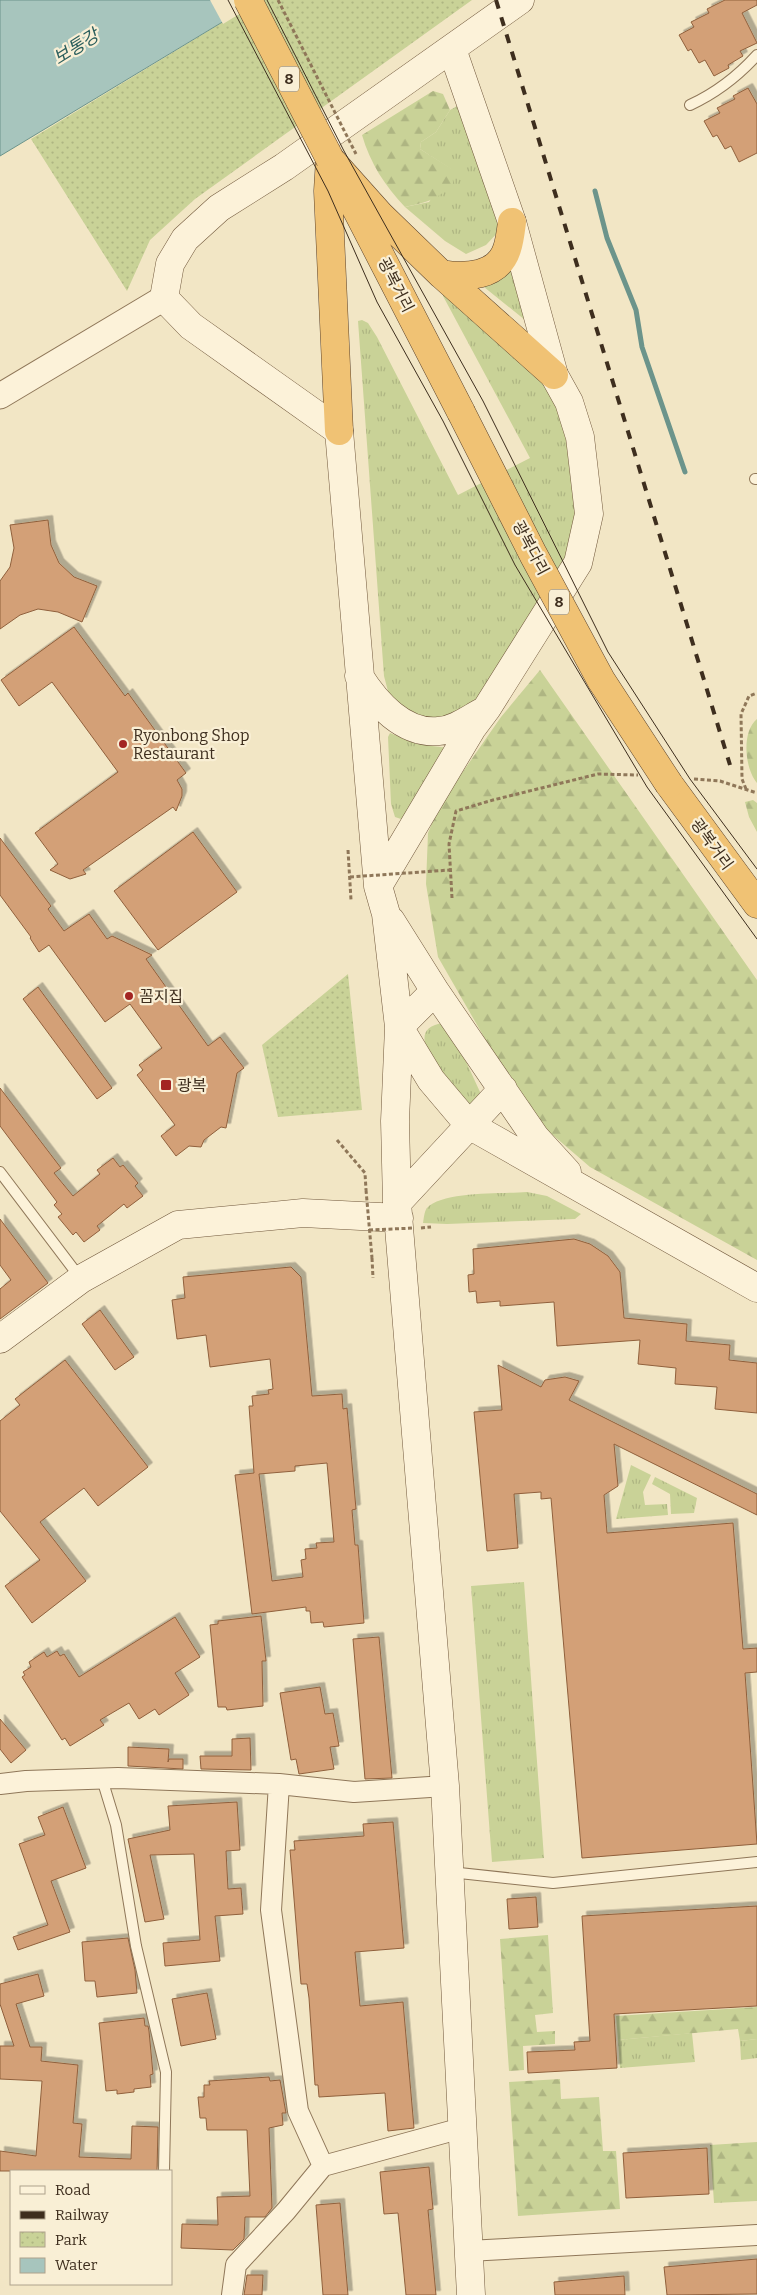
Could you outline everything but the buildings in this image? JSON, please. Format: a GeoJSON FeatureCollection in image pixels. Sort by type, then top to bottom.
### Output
{"type":"FeatureCollection","features":[{"type":"Feature","properties":{"kind":"highway","name":"8"},"geometry":{"type":"LineString","coordinates":[[248,0],[343,156]]}},
{"type":"Feature","properties":{"kind":"highway"},"geometry":{"type":"LineString","coordinates":[[343,156],[380,215],[441,274],[554,375]]}},
{"type":"Feature","properties":{"kind":"highway"},"geometry":{"type":"LineString","coordinates":[[339,431],[328,191],[343,156]]}},
{"type":"Feature","properties":{"kind":"highway","name":"광복거리"},"geometry":{"type":"LineString","coordinates":[[343,156],[461,412]]}},
{"type":"Feature","properties":{"kind":"highway"},"geometry":{"type":"LineString","coordinates":[[441,274],[463,277],[484,273],[491,268],[507,250],[512,222]]}},
{"type":"Feature","properties":{"kind":"highway","name":"광복다리"},"geometry":{"type":"LineString","coordinates":[[461,412],[533,554],[601,680],[669,784]]}},
{"type":"Feature","properties":{"kind":"highway","name":"광복거리"},"geometry":{"type":"LineString","coordinates":[[669,784],[757,904]]}},
{"type":"Feature","properties":{"kind":"main road"},"geometry":{"type":"LineString","coordinates":[[471,2295],[445,1786],[395,1121],[400,1027],[386,914],[378,886],[339,431],[191,326],[164,298],[170,264],[185,239],[219,208],[284,167],[520,0]]}},
{"type":"Feature","properties":{"kind":"main road"},"geometry":{"type":"LineString","coordinates":[[378,886],[472,728],[488,708],[578,563],[589,514],[580,437],[568,402],[554,375],[512,222],[452,49]]}},
{"type":"Feature","properties":{"kind":"main road"},"geometry":{"type":"LineString","coordinates":[[359,676],[369,692],[400,722],[424,731],[440,731],[460,724],[488,708]]}},
{"type":"Feature","properties":{"kind":"main road"},"geometry":{"type":"LineString","coordinates":[[386,914],[435,991],[535,1138],[585,1191]]}},
{"type":"Feature","properties":{"kind":"main road"},"geometry":{"type":"LineString","coordinates":[[400,1027],[435,991]]}},
{"type":"Feature","properties":{"kind":"main road"},"geometry":{"type":"LineString","coordinates":[[400,1027],[431,1080],[469,1125],[757,1288]]}},
{"type":"Feature","properties":{"kind":"main road"},"geometry":{"type":"LineString","coordinates":[[403,1216],[469,1125],[503,1089]]}},
{"type":"Feature","properties":{"kind":"main road"},"geometry":{"type":"LineString","coordinates":[[0,1339],[81,1279],[178,1226],[303,1213],[403,1216]]}},
{"type":"Feature","properties":{"kind":"street"},"geometry":{"type":"LineString","coordinates":[[0,396],[164,298]]}},
{"type":"Feature","properties":{"kind":"street"},"geometry":{"type":"LineString","coordinates":[[0,1784],[26,1781],[118,1778],[279,1784],[354,1792],[445,1786]]}},
{"type":"Feature","properties":{"kind":"street"},"geometry":{"type":"LineString","coordinates":[[279,1784],[271,1910],[298,2110],[323,2166]]}},
{"type":"Feature","properties":{"kind":"street"},"geometry":{"type":"LineString","coordinates":[[232,2295],[236,2265],[286,2211],[323,2166],[462,2128]]}},
{"type":"Feature","properties":{"kind":"street"},"geometry":{"type":"LineString","coordinates":[[468,2251],[757,2235]]}},
{"type":"Feature","properties":{"kind":"lane"},"geometry":{"type":"LineString","coordinates":[[690,104],[711,95],[746,67],[757,55]]}},
{"type":"Feature","properties":{"kind":"lane"},"geometry":{"type":"LineString","coordinates":[[0,1172],[81,1279]]}},
{"type":"Feature","properties":{"kind":"lane"},"geometry":{"type":"LineString","coordinates":[[102,1779],[116,1825],[136,1946],[166,2072],[164,2170]]}},
{"type":"Feature","properties":{"kind":"lane"},"geometry":{"type":"LineString","coordinates":[[449,1871],[553,1883],[757,1862]]}},
{"type":"Feature","properties":{"kind":"path"},"geometry":{"type":"LineString","coordinates":[[278,0],[343,156]]}},
{"type":"Feature","properties":{"kind":"path"},"geometry":{"type":"LineString","coordinates":[[746,789],[742,778],[740,714],[749,696],[757,693]]}},
{"type":"Feature","properties":{"kind":"path"},"geometry":{"type":"LineString","coordinates":[[452,898],[449,844],[456,811],[598,774]]}},
{"type":"Feature","properties":{"kind":"path"},"geometry":{"type":"LineString","coordinates":[[348,850],[351,900]]}},
{"type":"Feature","properties":{"kind":"path"},"geometry":{"type":"LineString","coordinates":[[350,877],[450,870]]}},
{"type":"Feature","properties":{"kind":"path"},"geometry":{"type":"LineString","coordinates":[[337,1140],[365,1173],[373,1278]]}},
{"type":"Feature","properties":{"kind":"path"},"geometry":{"type":"LineString","coordinates":[[369,1230],[403,1216]]}},
{"type":"Feature","properties":{"kind":"green space"},"geometry":{"type":"Polygon","coordinates":[[[259,0],[472,0],[195,199],[150,240],[127,291],[31,139],[259,0]]]}},
{"type":"Feature","properties":{"kind":"green space"},"geometry":{"type":"Polygon","coordinates":[[[433,91],[443,94],[450,110],[436,132],[421,142],[420,149],[452,169],[453,183],[432,199],[405,207],[379,174],[369,155],[362,135],[433,91]]]}},
{"type":"Feature","properties":{"kind":"green space"},"geometry":{"type":"Polygon","coordinates":[[[459,105],[501,229],[486,245],[466,254],[445,241],[405,207],[429,202],[451,169],[420,149],[421,142],[436,132],[450,110],[459,105]]]}},
{"type":"Feature","properties":{"kind":"green space"},"geometry":{"type":"Polygon","coordinates":[[[512,264],[525,320],[484,287],[484,283],[512,264]]]}},
{"type":"Feature","properties":{"kind":"green space"},"geometry":{"type":"Polygon","coordinates":[[[443,290],[519,357],[550,391],[570,430],[580,509],[572,545],[477,707],[430,723],[390,699],[384,676],[358,321],[362,320],[368,323],[377,337],[458,495],[530,458],[443,296],[443,290]]]}},
{"type":"Feature","properties":{"kind":"green space"},"geometry":{"type":"Polygon","coordinates":[[[540,670],[757,980],[757,1260],[590,1167],[547,1130],[507,1077],[438,957],[426,884],[428,833],[439,806],[501,717],[540,670]]]}},
{"type":"Feature","properties":{"kind":"green space"},"geometry":{"type":"Polygon","coordinates":[[[757,719],[757,783],[750,769],[746,751],[749,733],[757,719]]]}},
{"type":"Feature","properties":{"kind":"green space"},"geometry":{"type":"Polygon","coordinates":[[[390,733],[417,744],[448,748],[407,815],[401,819],[395,817],[391,804],[388,737],[390,733]]]}},
{"type":"Feature","properties":{"kind":"green space"},"geometry":{"type":"Polygon","coordinates":[[[753,800],[757,803],[757,832],[749,817],[745,802],[753,800]]]}},
{"type":"Feature","properties":{"kind":"green space"},"geometry":{"type":"Polygon","coordinates":[[[348,974],[362,1110],[278,1117],[262,1045],[348,974]]]}},
{"type":"Feature","properties":{"kind":"green space"},"geometry":{"type":"Polygon","coordinates":[[[444,1023],[451,1029],[480,1092],[479,1099],[473,1105],[466,1105],[450,1085],[431,1059],[426,1046],[425,1035],[430,1027],[444,1023]]]}},
{"type":"Feature","properties":{"kind":"green space"},"geometry":{"type":"Polygon","coordinates":[[[527,1192],[547,1196],[581,1214],[575,1219],[447,1224],[423,1223],[427,1208],[446,1199],[474,1194],[527,1192]]]}},
{"type":"Feature","properties":{"kind":"green space"},"geometry":{"type":"Polygon","coordinates":[[[631,1465],[651,1475],[643,1492],[645,1505],[667,1504],[668,1515],[616,1519],[631,1465]]]}},
{"type":"Feature","properties":{"kind":"green space"},"geometry":{"type":"Polygon","coordinates":[[[655,1477],[697,1498],[694,1513],[671,1514],[670,1494],[652,1484],[655,1477]]]}},
{"type":"Feature","properties":{"kind":"green space"},"geometry":{"type":"Polygon","coordinates":[[[524,1582],[544,1858],[492,1862],[471,1586],[524,1582]]]}},
{"type":"Feature","properties":{"kind":"green space"},"geometry":{"type":"Polygon","coordinates":[[[548,1935],[553,2013],[535,2015],[537,2032],[555,2031],[555,2044],[523,2046],[524,2070],[509,2071],[500,1939],[548,1935]]]}},
{"type":"Feature","properties":{"kind":"green space"},"geometry":{"type":"Polygon","coordinates":[[[757,2007],[757,2039],[740,2041],[738,2029],[618,2040],[616,2016],[757,2007]]]}},
{"type":"Feature","properties":{"kind":"green space"},"geometry":{"type":"Polygon","coordinates":[[[692,2033],[695,2062],[620,2068],[618,2040],[692,2033]]]}},
{"type":"Feature","properties":{"kind":"green space"},"geometry":{"type":"Polygon","coordinates":[[[757,2039],[757,2058],[741,2060],[740,2041],[757,2039]]]}},
{"type":"Feature","properties":{"kind":"green space"},"geometry":{"type":"Polygon","coordinates":[[[560,2079],[561,2099],[599,2097],[603,2151],[616,2151],[620,2209],[518,2216],[509,2082],[560,2079]]]}},
{"type":"Feature","properties":{"kind":"green space"},"geometry":{"type":"Polygon","coordinates":[[[757,2142],[757,2201],[714,2203],[710,2145],[757,2142]]]}},
{"type":"Feature","properties":{"kind":"water","name":"보통강"},"geometry":{"type":"Polygon","coordinates":[[[0,0],[259,0],[0,156],[0,0]]]}},
{"type":"Feature","properties":{"kind":"pier"},"geometry":{"type":"Polygon","coordinates":[[[210,0],[262,0],[223,24],[210,0]]]}},
{"type":"Feature","properties":{"kind":"waterway"},"geometry":{"type":"LineString","coordinates":[[595,191],[607,238],[636,310],[642,347],[685,472]]}},
{"type":"Feature","properties":{"kind":"tram line"},"geometry":{"type":"LineString","coordinates":[[228,0],[328,191],[377,302],[443,421],[515,565],[647,787],[757,939]]}},
{"type":"Feature","properties":{"kind":"tram line"},"geometry":{"type":"LineString","coordinates":[[267,0],[344,151],[483,401],[608,652],[690,779],[757,869]]}},
{"type":"Feature","properties":{"kind":"railway"},"geometry":{"type":"LineString","coordinates":[[496,0],[730,765]]}},
{"type":"Feature","properties":{"kind":"place","name":"Ryonbong Shop Restaurant"},"geometry":{"type":"Point","coordinates":[123,744]}},
{"type":"Feature","properties":{"kind":"place","name":"꼼지집"},"geometry":{"type":"Point","coordinates":[129,996]}},
{"type":"Feature","properties":{"kind":"place","name":"광복"},"geometry":{"type":"Point","coordinates":[166,1085]}}]}
